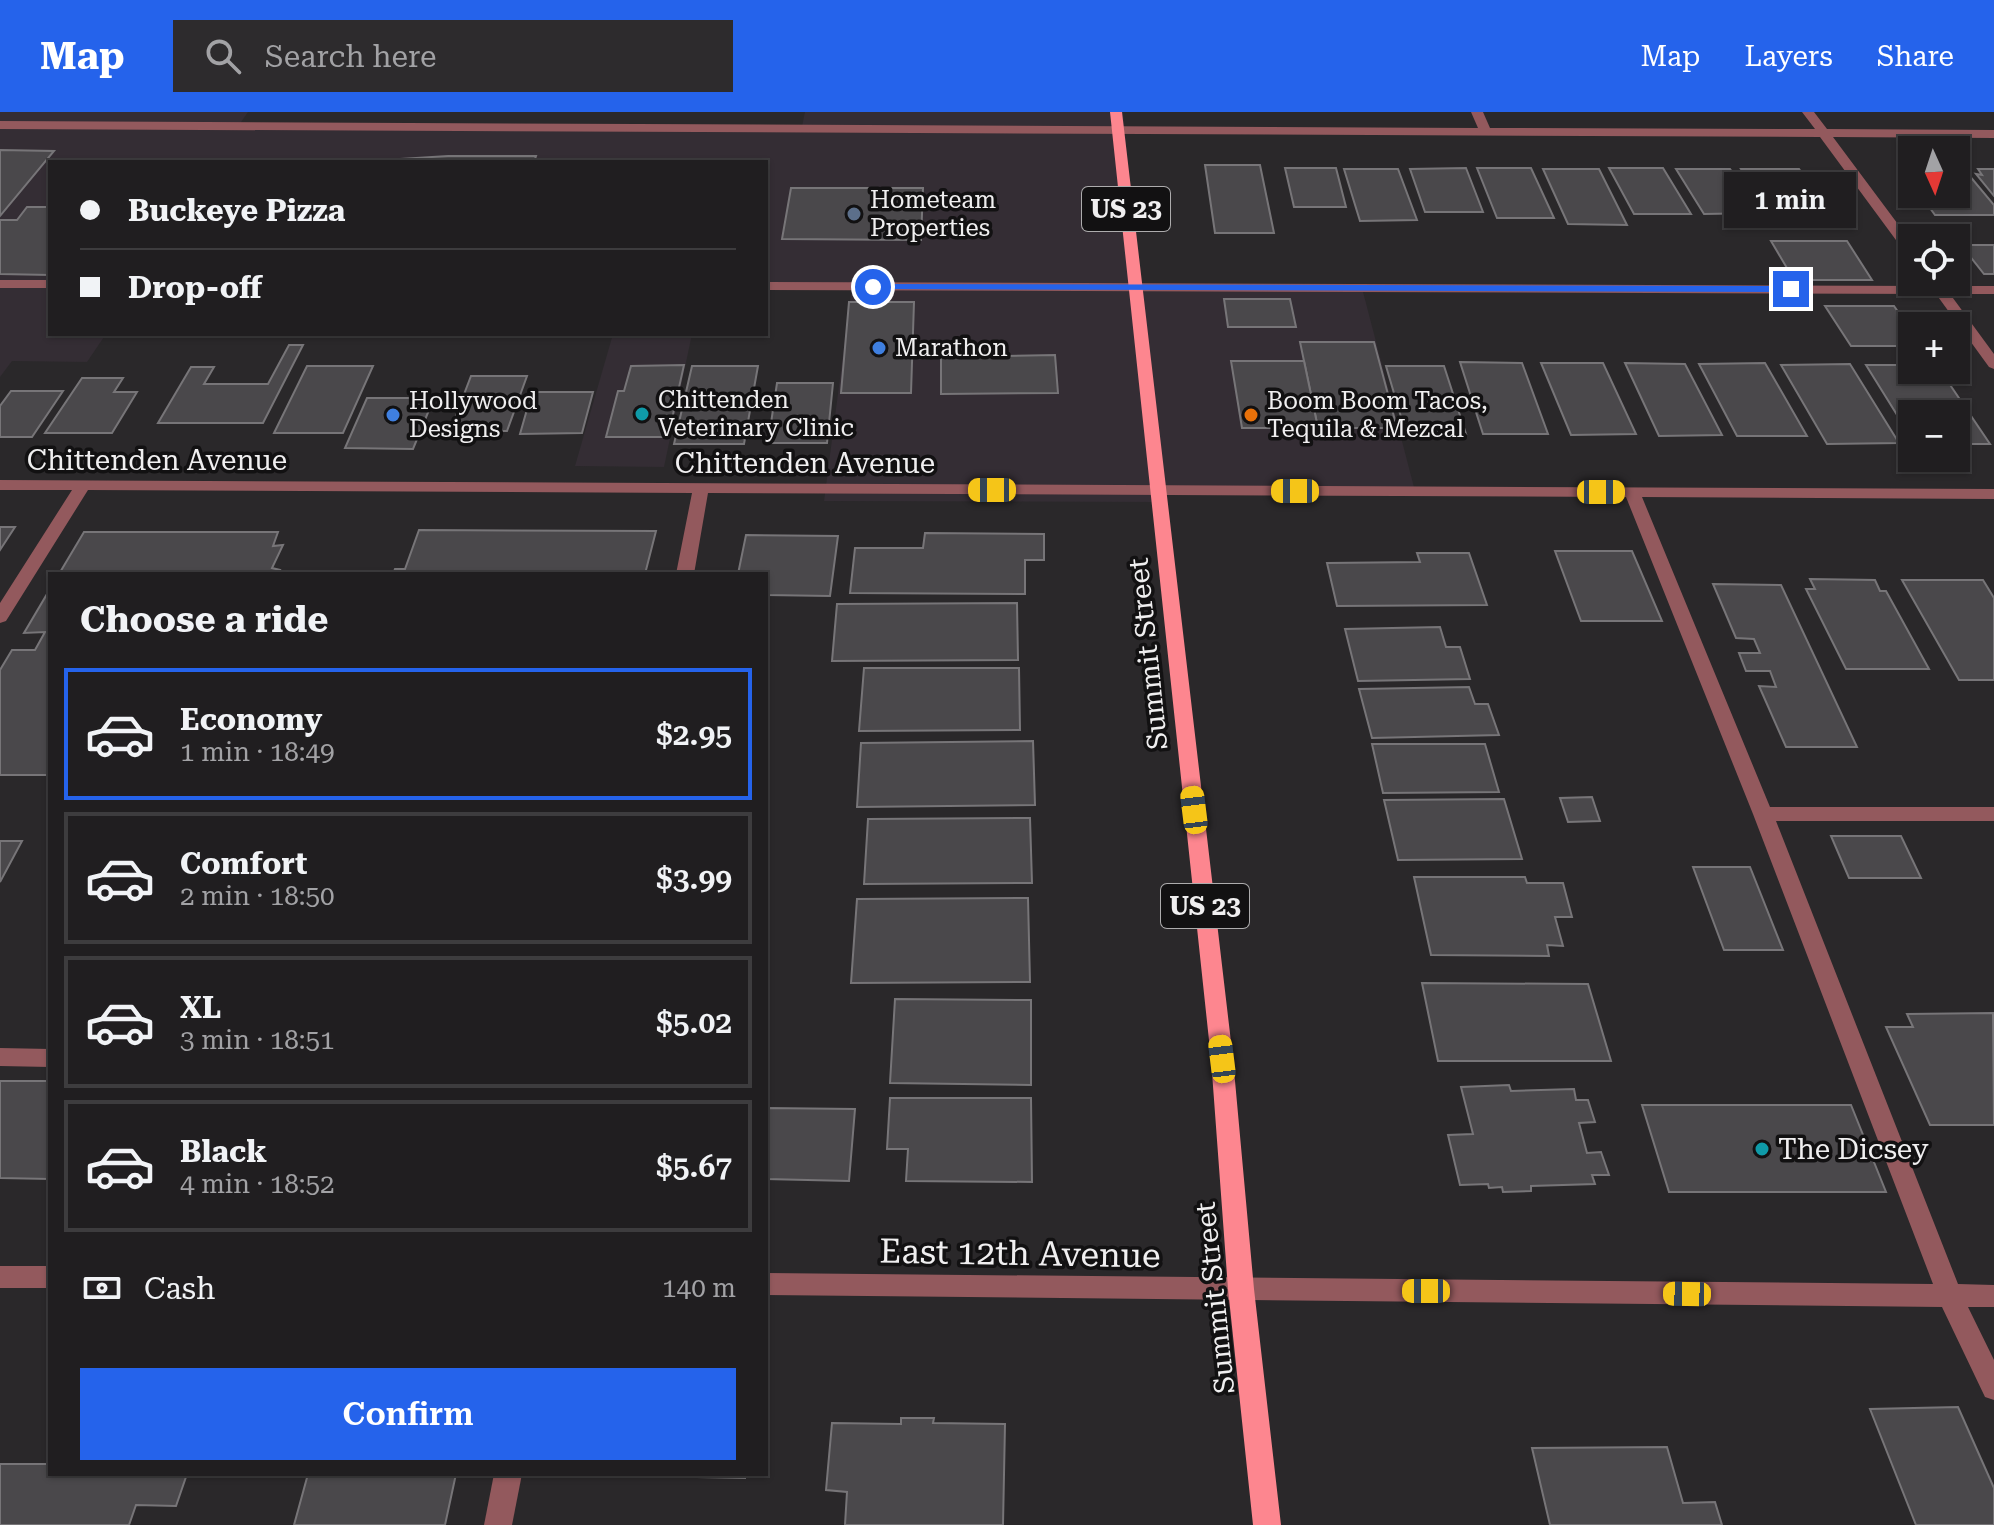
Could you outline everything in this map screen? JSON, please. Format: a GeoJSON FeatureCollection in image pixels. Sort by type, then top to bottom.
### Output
{"type":"FeatureCollection","features":[{"type":"Feature","properties":{"kind":"main road","name":"Summit Street"},"geometry":{"type":"LineString","coordinates":[[1116,112],[1222,1059],[1241,1289],[1267,1525]]}},
{"type":"Feature","properties":{"kind":"street"},"geometry":{"type":"LineString","coordinates":[[526,127],[532,112]]}},
{"type":"Feature","properties":{"kind":"street"},"geometry":{"type":"LineString","coordinates":[[1477,112],[1486,132]]}},
{"type":"Feature","properties":{"kind":"street"},"geometry":{"type":"LineString","coordinates":[[1808,112],[1898,233]]}},
{"type":"Feature","properties":{"kind":"street"},"geometry":{"type":"LineString","coordinates":[[804,129],[807,115]]}},
{"type":"Feature","properties":{"kind":"street"},"geometry":{"type":"LineString","coordinates":[[0,125],[1994,134]]}},
{"type":"Feature","properties":{"kind":"street"},"geometry":{"type":"LineString","coordinates":[[0,284],[48,284]]}},
{"type":"Feature","properties":{"kind":"street"},"geometry":{"type":"LineString","coordinates":[[768,286],[1898,286]]}},
{"type":"Feature","properties":{"kind":"street"},"geometry":{"type":"LineString","coordinates":[[1970,288],[1994,290]]}},
{"type":"Feature","properties":{"kind":"street"},"geometry":{"type":"LineString","coordinates":[[1944,296],[1994,364]]}},
{"type":"Feature","properties":{"kind":"street","name":"Chittenden Avenue"},"geometry":{"type":"LineString","coordinates":[[0,485],[1994,494]]}},
{"type":"Feature","properties":{"kind":"street"},"geometry":{"type":"LineString","coordinates":[[0,617],[83,485]]}},
{"type":"Feature","properties":{"kind":"street"},"geometry":{"type":"LineString","coordinates":[[685,572],[701,488]]}},
{"type":"Feature","properties":{"kind":"street"},"geometry":{"type":"LineString","coordinates":[[1632,492],[1763,814],[1950,1296],[1994,1388]]}},
{"type":"Feature","properties":{"kind":"street"},"geometry":{"type":"LineString","coordinates":[[1763,814],[1994,814]]}},
{"type":"Feature","properties":{"kind":"street"},"geometry":{"type":"LineString","coordinates":[[0,1057],[48,1058]]}},
{"type":"Feature","properties":{"kind":"street"},"geometry":{"type":"LineString","coordinates":[[0,1277],[48,1277]]}},
{"type":"Feature","properties":{"kind":"street","name":"East 12th Avenue"},"geometry":{"type":"LineString","coordinates":[[768,1284],[1994,1296]]}},
{"type":"Feature","properties":{"kind":"street"},"geometry":{"type":"LineString","coordinates":[[498,1525],[508,1476]]}},
{"type":"Feature","properties":{"kind":"shaded area"},"geometry":{"type":"Polygon","coordinates":[[[0,112],[248,112],[237,128],[801,131],[805,112],[1123,112],[1139,287],[1362,288],[1415,491],[1158,490],[1158,502],[824,501],[852,286],[768,285],[768,160],[48,160],[48,336],[105,336],[87,362],[12,361],[0,377],[0,112]]]}},
{"type":"Feature","properties":{"kind":"shaded area"},"geometry":{"type":"Polygon","coordinates":[[[612,336],[692,336],[664,467],[575,466],[612,336]]]}},
{"type":"Feature","properties":{"kind":"building"},"geometry":{"type":"Polygon","coordinates":[[[0,150],[54,151],[0,216],[0,150]]]}},
{"type":"Feature","properties":{"kind":"building"},"geometry":{"type":"Polygon","coordinates":[[[448,156],[536,156],[535,160],[384,160],[448,156]]]}},
{"type":"Feature","properties":{"kind":"building"},"geometry":{"type":"Polygon","coordinates":[[[1205,165],[1260,165],[1274,233],[1215,233],[1205,165]]]}},
{"type":"Feature","properties":{"kind":"building"},"geometry":{"type":"Polygon","coordinates":[[[1285,168],[1336,168],[1346,207],[1294,207],[1285,168]]]}},
{"type":"Feature","properties":{"kind":"building"},"geometry":{"type":"Polygon","coordinates":[[[1466,168],[1483,212],[1425,212],[1410,169],[1466,168]]]}},
{"type":"Feature","properties":{"kind":"building"},"geometry":{"type":"Polygon","coordinates":[[[1477,168],[1531,168],[1554,218],[1497,218],[1477,168]]]}},
{"type":"Feature","properties":{"kind":"building"},"geometry":{"type":"Polygon","coordinates":[[[1609,168],[1663,168],[1691,214],[1634,214],[1609,168]]]}},
{"type":"Feature","properties":{"kind":"building"},"geometry":{"type":"Polygon","coordinates":[[[1344,169],[1398,169],[1417,220],[1360,221],[1344,169]]]}},
{"type":"Feature","properties":{"kind":"building"},"geometry":{"type":"Polygon","coordinates":[[[1543,169],[1599,169],[1627,225],[1568,224],[1543,169]]]}},
{"type":"Feature","properties":{"kind":"building"},"geometry":{"type":"Polygon","coordinates":[[[1676,169],[1730,169],[1760,213],[1704,214],[1676,169]]]}},
{"type":"Feature","properties":{"kind":"building"},"geometry":{"type":"Polygon","coordinates":[[[1741,169],[1799,169],[1831,214],[1770,214],[1741,169]]]}},
{"type":"Feature","properties":{"kind":"building"},"geometry":{"type":"Polygon","coordinates":[[[1978,169],[1994,169],[1994,196],[1976,174],[1982,175],[1978,169]]]}},
{"type":"Feature","properties":{"kind":"building"},"geometry":{"type":"Polygon","coordinates":[[[1970,176],[1994,205],[1994,215],[1935,215],[1930,208],[1970,208],[1970,176]]]}},
{"type":"Feature","properties":{"kind":"building","name":"Hometeam Properties"},"geometry":{"type":"Polygon","coordinates":[[[791,188],[923,188],[921,240],[782,239],[791,188]]]}},
{"type":"Feature","properties":{"kind":"building"},"geometry":{"type":"Polygon","coordinates":[[[27,207],[48,207],[48,275],[0,274],[0,220],[17,220],[27,207]]]}},
{"type":"Feature","properties":{"kind":"building"},"geometry":{"type":"Polygon","coordinates":[[[1771,241],[1847,241],[1872,280],[1794,280],[1771,241]]]}},
{"type":"Feature","properties":{"kind":"building"},"geometry":{"type":"Polygon","coordinates":[[[1970,245],[1994,245],[1994,274],[1984,274],[1970,256],[1970,245]]]}},
{"type":"Feature","properties":{"kind":"building"},"geometry":{"type":"Polygon","coordinates":[[[1224,299],[1290,299],[1296,327],[1228,327],[1224,299]]]}},
{"type":"Feature","properties":{"kind":"building","name":"Marathon"},"geometry":{"type":"Polygon","coordinates":[[[849,302],[914,302],[911,393],[841,393],[849,302]]]}},
{"type":"Feature","properties":{"kind":"building"},"geometry":{"type":"Polygon","coordinates":[[[1825,306],[1894,306],[1898,312],[1898,346],[1851,346],[1825,306]]]}},
{"type":"Feature","properties":{"kind":"building"},"geometry":{"type":"Polygon","coordinates":[[[1300,342],[1374,342],[1397,428],[1318,428],[1300,342]]]}},
{"type":"Feature","properties":{"kind":"building"},"geometry":{"type":"Polygon","coordinates":[[[289,345],[303,345],[263,423],[158,423],[191,367],[214,367],[204,384],[268,384],[289,345]]]}},
{"type":"Feature","properties":{"kind":"building"},"geometry":{"type":"Polygon","coordinates":[[[1055,355],[1058,393],[941,394],[941,357],[1055,355]]]}},
{"type":"Feature","properties":{"kind":"building"},"geometry":{"type":"Polygon","coordinates":[[[1231,361],[1304,361],[1318,428],[1242,428],[1231,361]]]}},
{"type":"Feature","properties":{"kind":"building"},"geometry":{"type":"Polygon","coordinates":[[[1460,362],[1522,363],[1548,434],[1483,434],[1460,362]]]}},
{"type":"Feature","properties":{"kind":"building"},"geometry":{"type":"Polygon","coordinates":[[[1541,363],[1603,363],[1636,434],[1571,435],[1541,363]]]}},
{"type":"Feature","properties":{"kind":"building"},"geometry":{"type":"Polygon","coordinates":[[[1625,363],[1685,364],[1722,435],[1659,436],[1625,363]]]}},
{"type":"Feature","properties":{"kind":"building"},"geometry":{"type":"Polygon","coordinates":[[[1765,363],[1807,436],[1737,436],[1699,364],[1765,363]]]}},
{"type":"Feature","properties":{"kind":"building"},"geometry":{"type":"Polygon","coordinates":[[[1850,364],[1898,443],[1827,444],[1781,365],[1850,364]]]}},
{"type":"Feature","properties":{"kind":"building","name":"Chittenden Veterinary Clinic"},"geometry":{"type":"Polygon","coordinates":[[[684,365],[668,437],[606,437],[618,391],[624,391],[631,366],[684,365]]]}},
{"type":"Feature","properties":{"kind":"building"},"geometry":{"type":"Polygon","coordinates":[[[1866,365],[1898,365],[1898,384],[1949,384],[1960,400],[1898,400],[1898,416],[1866,365]]]}},
{"type":"Feature","properties":{"kind":"building"},"geometry":{"type":"Polygon","coordinates":[[[307,366],[373,366],[343,433],[274,433],[307,366]]]}},
{"type":"Feature","properties":{"kind":"building"},"geometry":{"type":"Polygon","coordinates":[[[692,366],[758,366],[744,444],[674,444],[692,366]]]}},
{"type":"Feature","properties":{"kind":"building"},"geometry":{"type":"Polygon","coordinates":[[[1386,366],[1444,366],[1466,434],[1406,434],[1386,366]]]}},
{"type":"Feature","properties":{"kind":"building"},"geometry":{"type":"Polygon","coordinates":[[[471,376],[527,376],[507,431],[450,431],[471,376]]]}},
{"type":"Feature","properties":{"kind":"building"},"geometry":{"type":"Polygon","coordinates":[[[82,378],[123,378],[114,392],[137,392],[112,433],[45,433],[82,378]]]}},
{"type":"Feature","properties":{"kind":"building"},"geometry":{"type":"Polygon","coordinates":[[[777,383],[833,383],[827,443],[768,443],[777,383]]]}},
{"type":"Feature","properties":{"kind":"building"},"geometry":{"type":"Polygon","coordinates":[[[11,391],[63,391],[32,437],[0,437],[0,406],[11,391]]]}},
{"type":"Feature","properties":{"kind":"building"},"geometry":{"type":"Polygon","coordinates":[[[532,392],[593,392],[582,433],[520,434],[532,392]]]}},
{"type":"Feature","properties":{"kind":"building","name":"Hollywood Designs"},"geometry":{"type":"Polygon","coordinates":[[[367,398],[434,398],[413,449],[345,448],[367,398]]]}},
{"type":"Feature","properties":{"kind":"building"},"geometry":{"type":"Polygon","coordinates":[[[1970,414],[1990,444],[1970,444],[1970,414]]]}},
{"type":"Feature","properties":{"kind":"building"},"geometry":{"type":"Polygon","coordinates":[[[0,527],[15,527],[0,550],[0,527]]]}},
{"type":"Feature","properties":{"kind":"building"},"geometry":{"type":"Polygon","coordinates":[[[419,530],[656,531],[646,572],[394,572],[395,569],[405,569],[419,530]]]}},
{"type":"Feature","properties":{"kind":"building"},"geometry":{"type":"Polygon","coordinates":[[[84,532],[278,532],[273,546],[283,545],[272,568],[279,572],[60,572],[84,532]]]}},
{"type":"Feature","properties":{"kind":"building"},"geometry":{"type":"Polygon","coordinates":[[[925,533],[1044,534],[1044,560],[1025,560],[1025,594],[850,593],[855,548],[923,548],[925,533]]]}},
{"type":"Feature","properties":{"kind":"building"},"geometry":{"type":"Polygon","coordinates":[[[746,535],[838,536],[830,596],[768,595],[768,572],[738,572],[746,535]]]}},
{"type":"Feature","properties":{"kind":"building"},"geometry":{"type":"Polygon","coordinates":[[[1555,551],[1632,551],[1662,621],[1581,621],[1555,551]]]}},
{"type":"Feature","properties":{"kind":"building"},"geometry":{"type":"Polygon","coordinates":[[[1417,553],[1469,553],[1487,605],[1337,606],[1327,563],[1420,562],[1417,553]]]}},
{"type":"Feature","properties":{"kind":"building"},"geometry":{"type":"Polygon","coordinates":[[[1810,579],[1875,580],[1880,591],[1886,591],[1929,669],[1846,669],[1806,589],[1815,589],[1810,579]]]}},
{"type":"Feature","properties":{"kind":"building"},"geometry":{"type":"Polygon","coordinates":[[[1902,580],[1983,580],[1994,598],[1994,680],[1959,680],[1902,580]]]}},
{"type":"Feature","properties":{"kind":"building"},"geometry":{"type":"Polygon","coordinates":[[[1713,584],[1781,585],[1857,747],[1786,747],[1759,686],[1776,687],[1770,671],[1746,671],[1739,653],[1760,653],[1754,639],[1736,638],[1713,584]]]}},
{"type":"Feature","properties":{"kind":"building"},"geometry":{"type":"Polygon","coordinates":[[[48,592],[48,775],[0,775],[0,670],[12,650],[35,650],[45,632],[24,633],[48,592]]]}},
{"type":"Feature","properties":{"kind":"building"},"geometry":{"type":"Polygon","coordinates":[[[1017,603],[1018,660],[832,661],[837,604],[1017,603]]]}},
{"type":"Feature","properties":{"kind":"building"},"geometry":{"type":"Polygon","coordinates":[[[1440,627],[1446,647],[1460,647],[1470,679],[1358,681],[1345,629],[1440,627]]]}},
{"type":"Feature","properties":{"kind":"building"},"geometry":{"type":"Polygon","coordinates":[[[864,668],[1019,668],[1020,730],[859,731],[864,668]]]}},
{"type":"Feature","properties":{"kind":"building"},"geometry":{"type":"Polygon","coordinates":[[[1469,687],[1475,704],[1488,704],[1499,735],[1372,738],[1359,689],[1469,687]]]}},
{"type":"Feature","properties":{"kind":"building"},"geometry":{"type":"Polygon","coordinates":[[[1033,741],[1035,805],[857,807],[861,743],[1033,741]]]}},
{"type":"Feature","properties":{"kind":"building"},"geometry":{"type":"Polygon","coordinates":[[[1372,744],[1485,744],[1499,792],[1383,793],[1372,744]]]}},
{"type":"Feature","properties":{"kind":"building"},"geometry":{"type":"Polygon","coordinates":[[[1592,797],[1600,821],[1568,822],[1560,798],[1592,797]]]}},
{"type":"Feature","properties":{"kind":"building"},"geometry":{"type":"Polygon","coordinates":[[[1504,799],[1522,859],[1398,860],[1384,800],[1504,799]]]}},
{"type":"Feature","properties":{"kind":"building"},"geometry":{"type":"Polygon","coordinates":[[[1030,818],[1032,883],[864,884],[868,819],[1030,818]]]}},
{"type":"Feature","properties":{"kind":"building"},"geometry":{"type":"Polygon","coordinates":[[[1831,836],[1901,836],[1921,878],[1849,878],[1831,836]]]}},
{"type":"Feature","properties":{"kind":"building"},"geometry":{"type":"Polygon","coordinates":[[[0,841],[22,841],[0,882],[0,841]]]}},
{"type":"Feature","properties":{"kind":"building"},"geometry":{"type":"Polygon","coordinates":[[[1693,867],[1750,867],[1783,950],[1724,950],[1693,867]]]}},
{"type":"Feature","properties":{"kind":"building"},"geometry":{"type":"Polygon","coordinates":[[[1414,877],[1525,877],[1527,883],[1563,883],[1572,917],[1555,917],[1563,946],[1547,945],[1549,956],[1431,955],[1414,877]]]}},
{"type":"Feature","properties":{"kind":"building"},"geometry":{"type":"Polygon","coordinates":[[[1028,898],[1030,982],[851,983],[857,899],[1028,898]]]}},
{"type":"Feature","properties":{"kind":"building"},"geometry":{"type":"Polygon","coordinates":[[[1422,983],[1588,984],[1611,1061],[1438,1061],[1422,983]]]}},
{"type":"Feature","properties":{"kind":"building"},"geometry":{"type":"Polygon","coordinates":[[[895,999],[1031,1000],[1031,1085],[890,1083],[895,999]]]}},
{"type":"Feature","properties":{"kind":"building"},"geometry":{"type":"Polygon","coordinates":[[[1993,1013],[1994,1125],[1930,1125],[1886,1027],[1913,1027],[1907,1014],[1993,1013]]]}},
{"type":"Feature","properties":{"kind":"building"},"geometry":{"type":"Polygon","coordinates":[[[0,1081],[48,1081],[48,1179],[0,1178],[0,1081]]]}},
{"type":"Feature","properties":{"kind":"building"},"geometry":{"type":"Polygon","coordinates":[[[1509,1085],[1511,1091],[1574,1089],[1576,1100],[1588,1100],[1595,1122],[1579,1123],[1587,1153],[1601,1152],[1609,1175],[1592,1175],[1595,1184],[1531,1186],[1531,1191],[1503,1192],[1502,1187],[1489,1188],[1488,1184],[1460,1185],[1448,1135],[1473,1134],[1461,1087],[1509,1085]]]}},
{"type":"Feature","properties":{"kind":"building"},"geometry":{"type":"Polygon","coordinates":[[[890,1098],[1031,1098],[1032,1182],[906,1181],[908,1149],[887,1149],[890,1098]]]}},
{"type":"Feature","properties":{"kind":"building","name":"The Dicsey"},"geometry":{"type":"Polygon","coordinates":[[[1642,1105],[1851,1105],[1886,1192],[1669,1192],[1642,1105]]]}},
{"type":"Feature","properties":{"kind":"building"},"geometry":{"type":"Polygon","coordinates":[[[768,1108],[855,1109],[849,1181],[768,1179],[768,1108]]]}},
{"type":"Feature","properties":{"kind":"building"},"geometry":{"type":"Polygon","coordinates":[[[1958,1407],[1994,1488],[1994,1525],[1916,1525],[1870,1409],[1958,1407]]]}},
{"type":"Feature","properties":{"kind":"building"},"geometry":{"type":"Polygon","coordinates":[[[901,1418],[934,1418],[933,1423],[1005,1424],[1003,1525],[845,1525],[847,1492],[826,1490],[832,1423],[901,1424],[901,1418]]]}},
{"type":"Feature","properties":{"kind":"building"},"geometry":{"type":"Polygon","coordinates":[[[1667,1447],[1683,1503],[1715,1502],[1722,1525],[1550,1525],[1532,1448],[1667,1447]]]}},
{"type":"Feature","properties":{"kind":"building"},"geometry":{"type":"Polygon","coordinates":[[[0,1464],[48,1464],[48,1476],[186,1476],[176,1506],[136,1505],[129,1525],[0,1525],[0,1464]]]}},
{"type":"Feature","properties":{"kind":"building"},"geometry":{"type":"Polygon","coordinates":[[[307,1476],[456,1476],[445,1525],[294,1525],[307,1476]]]}},
{"type":"Feature","properties":{"kind":"building"},"geometry":{"type":"Polygon","coordinates":[[[646,1476],[745,1476],[745,1478],[646,1476]]]}},
{"type":"Feature","properties":{"kind":"place","name":"Hometeam Properties"},"geometry":{"type":"Point","coordinates":[854,214]}},
{"type":"Feature","properties":{"kind":"place","name":"Marathon"},"geometry":{"type":"Point","coordinates":[879,348]}},
{"type":"Feature","properties":{"kind":"place","name":"Chittenden Veterinary Clinic"},"geometry":{"type":"Point","coordinates":[642,414]}},
{"type":"Feature","properties":{"kind":"place","name":"Hollywood Designs"},"geometry":{"type":"Point","coordinates":[393,415]}},
{"type":"Feature","properties":{"kind":"place","name":"Boom Boom Tacos, Tequila & Mezcal"},"geometry":{"type":"Point","coordinates":[1251,415]}},
{"type":"Feature","properties":{"kind":"place","name":"The Dicsey"},"geometry":{"type":"Point","coordinates":[1762,1149]}},
{"type":"Feature","properties":{"kind":"route"},"geometry":{"type":"LineString","coordinates":[[873,287],[1791,289]]}}]}
